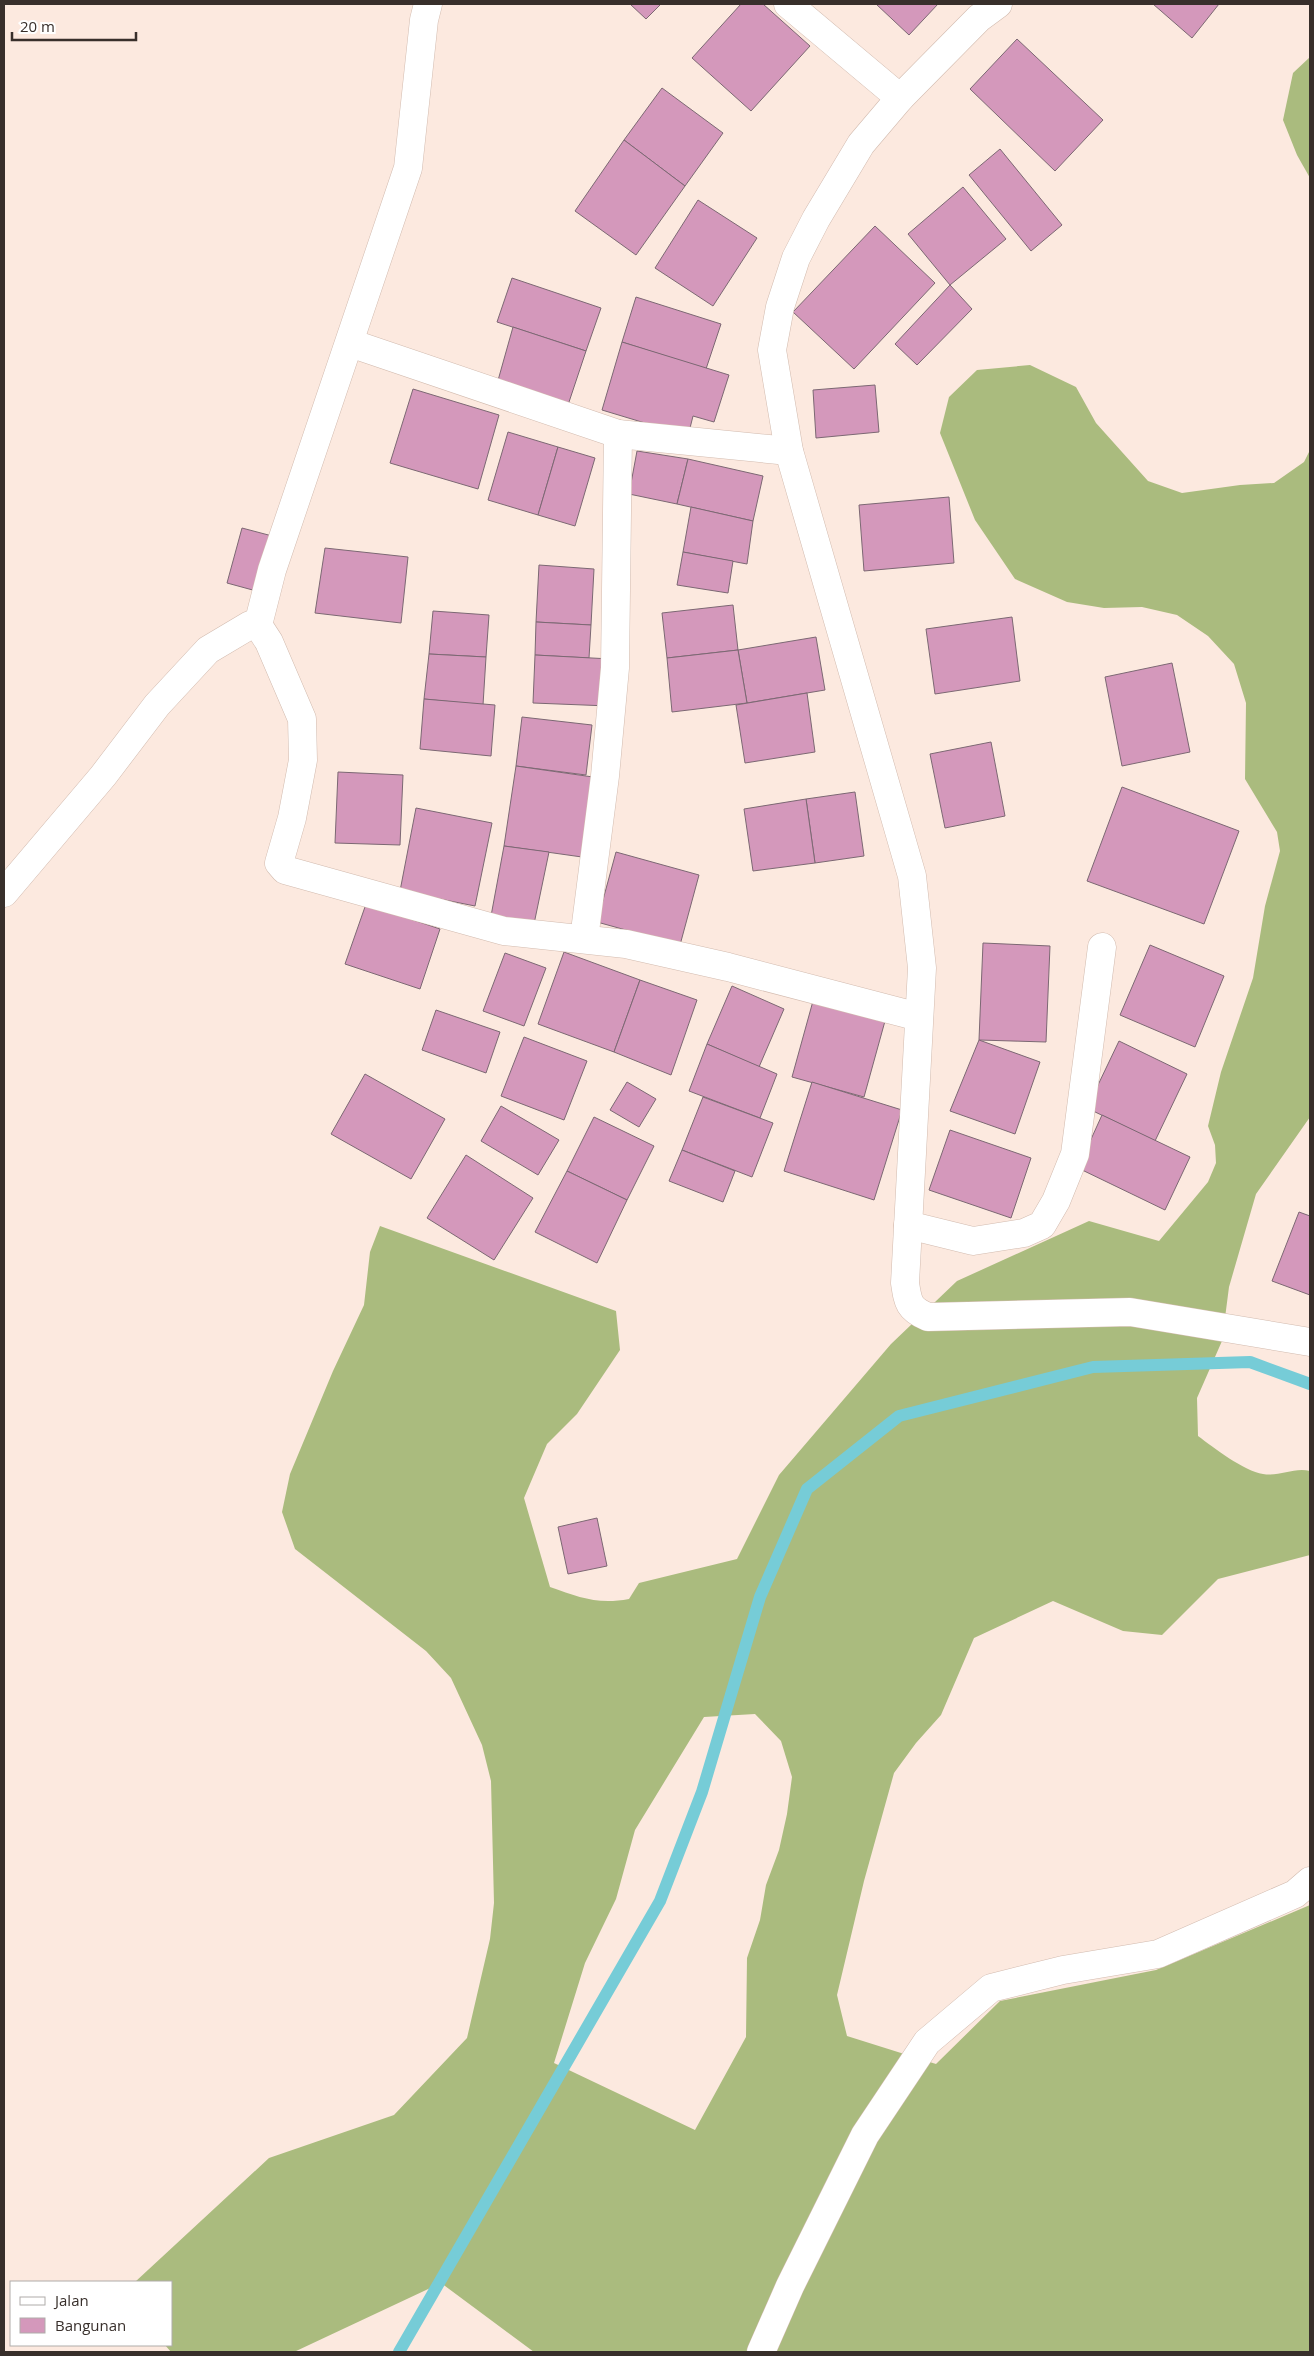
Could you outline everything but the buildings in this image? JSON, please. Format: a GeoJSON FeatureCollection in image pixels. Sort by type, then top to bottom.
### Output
{"type":"FeatureCollection","features":[{"type":"Feature","properties":{"kind":"street"},"geometry":{"type":"LineString","coordinates":[[428,4],[424,20],[408,168],[272,570],[258,625],[276,657],[302,719],[303,760],[292,818],[279,859],[281,867],[504,931],[626,944],[728,967],[919,1017]]}},
{"type":"Feature","properties":{"kind":"street"},"geometry":{"type":"LineString","coordinates":[[788,4],[900,98]]}},
{"type":"Feature","properties":{"kind":"street"},"geometry":{"type":"LineString","coordinates":[[998,4],[979,18],[900,98],[861,144],[816,219],[796,258],[780,307],[772,350],[789,451],[912,876],[922,968],[905,1283],[908,1301],[916,1312],[928,1317],[1130,1312],[1310,1342]]}},
{"type":"Feature","properties":{"kind":"street"},"geometry":{"type":"LineString","coordinates":[[350,343],[618,434],[789,451]]}},
{"type":"Feature","properties":{"kind":"street"},"geometry":{"type":"LineString","coordinates":[[584,939],[605,776],[615,668],[618,434]]}},
{"type":"Feature","properties":{"kind":"street"},"geometry":{"type":"LineString","coordinates":[[4,892],[102,776],[157,705],[208,650],[250,625],[258,625]]}},
{"type":"Feature","properties":{"kind":"street"},"geometry":{"type":"LineString","coordinates":[[908,1225],[973,1241],[1024,1233],[1042,1224],[1056,1201],[1075,1154],[1102,947]]}},
{"type":"Feature","properties":{"kind":"street"},"geometry":{"type":"LineString","coordinates":[[762,2352],[790,2286],[866,2135],[927,2042],[991,1988],[1062,1970],[1158,1954],[1295,1894],[1310,1882]]}},
{"type":"Feature","properties":{"kind":"green space"},"geometry":{"type":"Polygon","coordinates":[[[1310,57],[1310,178],[1297,155],[1283,120],[1293,73],[1310,57]]]}},
{"type":"Feature","properties":{"kind":"green space"},"geometry":{"type":"Polygon","coordinates":[[[1030,365],[1076,387],[1096,423],[1148,481],[1182,493],[1240,485],[1274,483],[1304,462],[1310,450],[1310,1117],[1256,1194],[1229,1287],[1222,1341],[1197,1398],[1198,1436],[1229,1458],[1255,1472],[1269,1475],[1298,1470],[1310,1471],[1310,1555],[1218,1579],[1162,1635],[1123,1631],[1053,1601],[974,1638],[941,1715],[916,1743],[894,1773],[864,1881],[837,1995],[847,2036],[936,2064],[1000,2001],[1156,1970],[1310,1905],[1310,2352],[534,2352],[441,2283],[294,2352],[171,2352],[166,2346],[172,2346],[172,2281],[136,2281],[269,2158],[394,2115],[467,2038],[490,1939],[494,1903],[491,1781],[482,1745],[451,1678],[426,1651],[295,1549],[282,1512],[290,1474],[333,1371],[364,1305],[370,1252],[380,1226],[616,1311],[620,1350],[577,1414],[547,1444],[524,1498],[550,1587],[588,1599],[618,1601],[629,1599],[639,1583],[737,1559],[779,1475],[891,1344],[957,1281],[1089,1221],[1159,1241],[1208,1182],[1216,1163],[1215,1145],[1208,1126],[1221,1072],[1253,978],[1265,906],[1280,851],[1277,832],[1245,779],[1246,703],[1234,664],[1208,636],[1177,615],[1142,607],[1104,608],[1067,602],[1015,579],[975,520],[940,433],[949,397],[977,370],[1030,365]],[[755,1714],[704,1717],[635,1830],[616,1899],[585,1963],[554,2063],[695,2130],[746,2037],[747,1958],[760,1920],[766,1885],[779,1850],[787,1814],[792,1777],[781,1741],[755,1714]]]}},
{"type":"Feature","properties":{"kind":"waterway"},"geometry":{"type":"LineString","coordinates":[[399,2352],[660,1901],[702,1792],[760,1597],[807,1489],[899,1416],[1093,1367],[1250,1362],[1310,1384]]}}]}
